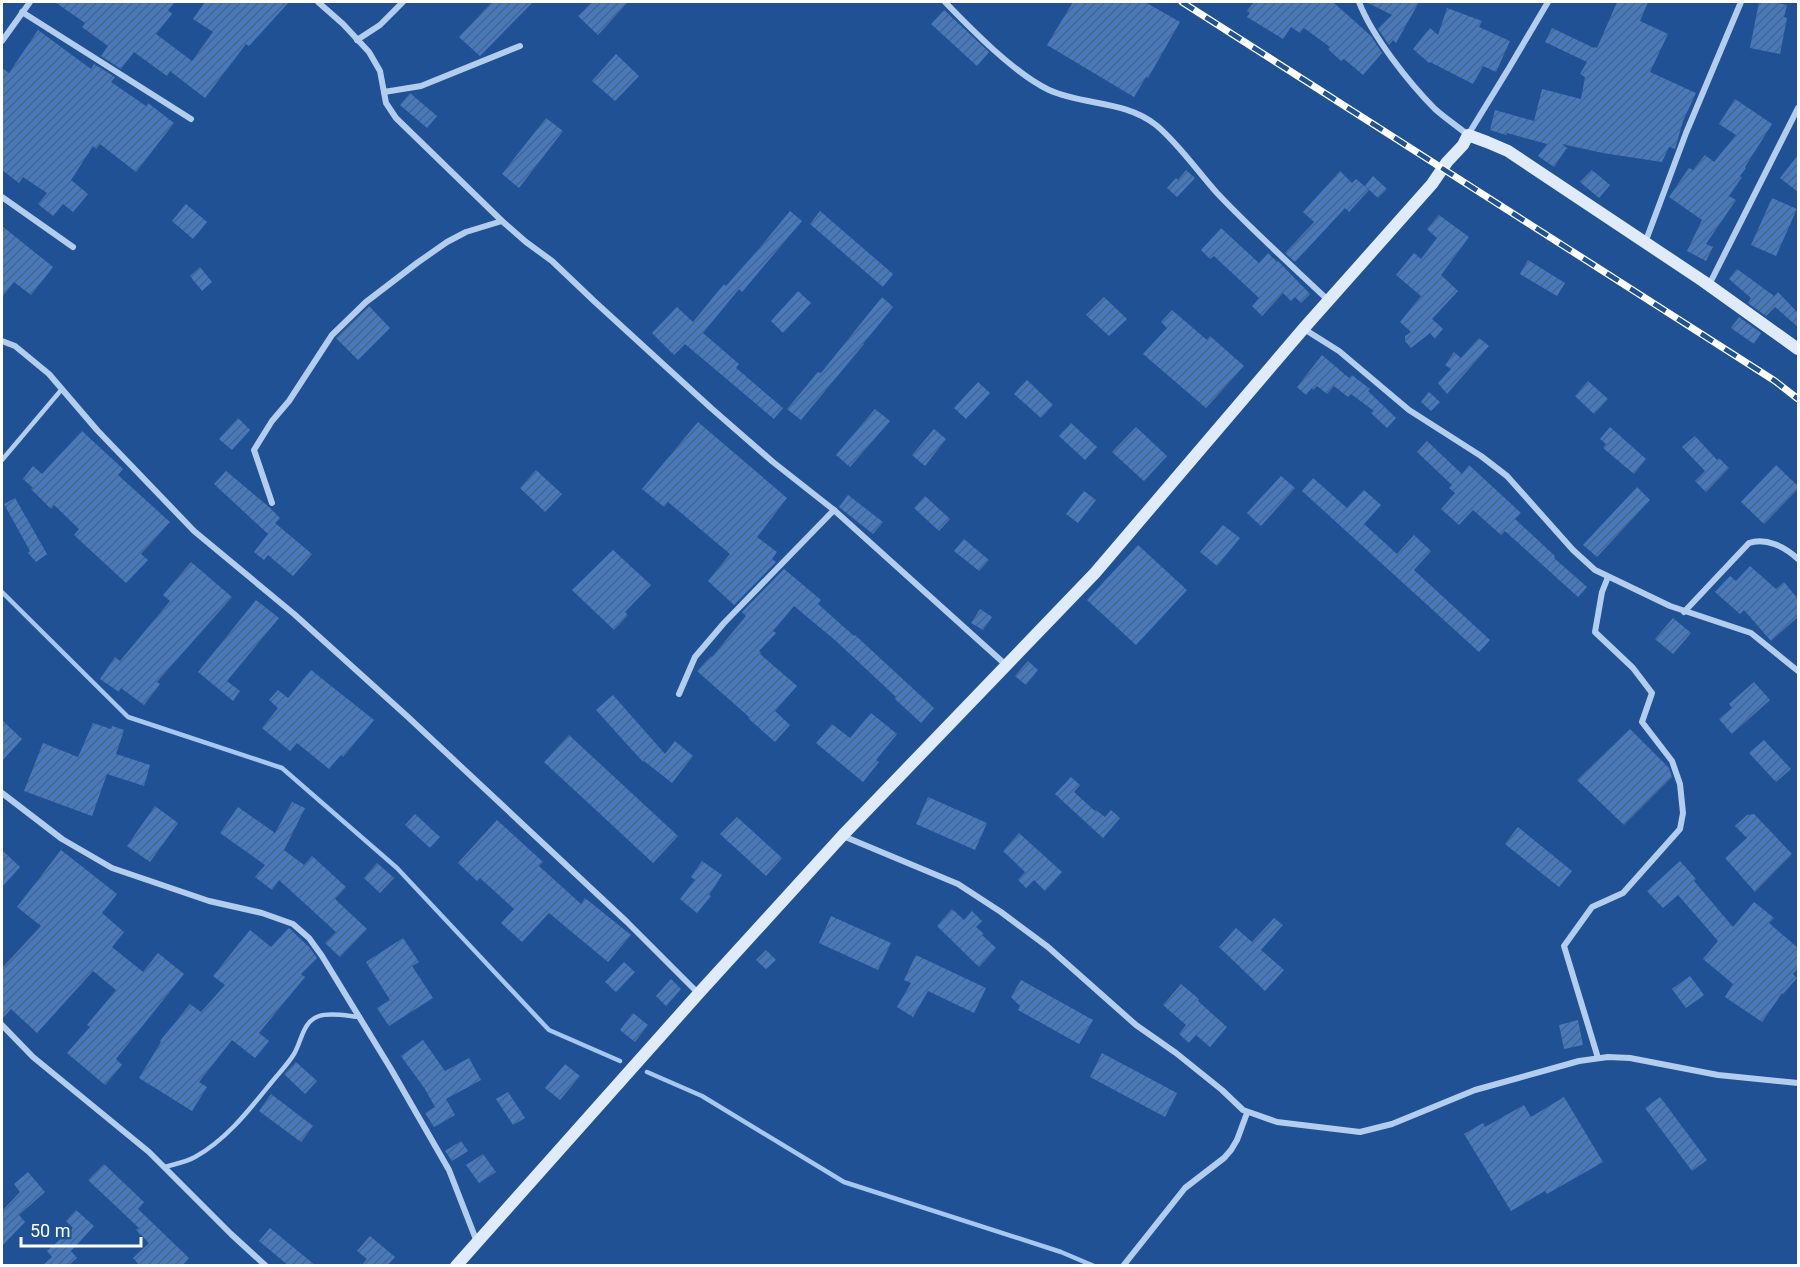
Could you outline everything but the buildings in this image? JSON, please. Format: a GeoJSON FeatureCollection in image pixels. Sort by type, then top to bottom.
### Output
{"type":"FeatureCollection","features":[{"type":"Feature","properties":{"kind":"street"},"geometry":{"type":"LineString","coordinates":[[2,41],[30,2]]}},
{"type":"Feature","properties":{"kind":"street"},"geometry":{"type":"LineString","coordinates":[[318,2],[369,52],[380,71],[386,103],[396,118],[502,221],[552,261],[773,462],[834,510],[1006,665]]}},
{"type":"Feature","properties":{"kind":"street"},"geometry":{"type":"LineString","coordinates":[[357,40],[380,25],[403,2]]}},
{"type":"Feature","properties":{"kind":"street"},"geometry":{"type":"LineString","coordinates":[[945,2],[1016,68],[1048,89],[1073,98],[1118,106],[1141,115],[1157,126],[1217,193],[1329,301]]}},
{"type":"Feature","properties":{"kind":"street"},"geometry":{"type":"LineString","coordinates":[[1359,2],[1363,13],[1393,60],[1435,109],[1468,135],[1487,141],[1508,152],[1709,285],[1798,349]]}},
{"type":"Feature","properties":{"kind":"street"},"geometry":{"type":"LineString","coordinates":[[456,1266],[842,836],[1095,573],[1304,328],[1432,184],[1447,162],[1463,145],[1548,2]]}},
{"type":"Feature","properties":{"kind":"street"},"geometry":{"type":"LineString","coordinates":[[1645,243],[1686,133],[1741,2]]}},
{"type":"Feature","properties":{"kind":"street"},"geometry":{"type":"LineString","coordinates":[[22,12],[191,119]]}},
{"type":"Feature","properties":{"kind":"street"},"geometry":{"type":"LineString","coordinates":[[384,92],[421,86],[520,46]]}},
{"type":"Feature","properties":{"kind":"street"},"geometry":{"type":"LineString","coordinates":[[1709,285],[1798,108]]}},
{"type":"Feature","properties":{"kind":"street"},"geometry":{"type":"LineString","coordinates":[[2,197],[73,247]]}},
{"type":"Feature","properties":{"kind":"street"},"geometry":{"type":"LineString","coordinates":[[272,503],[254,450],[272,421],[290,401],[332,334],[366,302],[447,242],[466,232],[502,221]]}},
{"type":"Feature","properties":{"kind":"street"},"geometry":{"type":"LineString","coordinates":[[1304,328],[1339,351],[1408,410],[1481,456],[1507,476],[1573,550],[1594,570],[1684,612],[1752,633],[1798,672]]}},
{"type":"Feature","properties":{"kind":"street"},"geometry":{"type":"LineString","coordinates":[[2,341],[15,346],[50,374],[97,430],[194,531],[294,614],[408,717],[627,922],[699,993]]}},
{"type":"Feature","properties":{"kind":"street"},"geometry":{"type":"LineString","coordinates":[[679,694],[695,657],[779,565],[834,510]]}},
{"type":"Feature","properties":{"kind":"street"},"geometry":{"type":"LineString","coordinates":[[1684,612],[1749,543],[1758,540],[1770,542],[1798,559]]}},
{"type":"Feature","properties":{"kind":"street"},"geometry":{"type":"LineString","coordinates":[[1598,1058],[1564,946],[1592,907],[1623,893],[1651,863],[1680,830],[1683,813],[1680,784],[1671,761],[1642,722],[1652,693],[1634,668],[1595,632],[1602,592],[1608,577]]}},
{"type":"Feature","properties":{"kind":"street"},"geometry":{"type":"LineString","coordinates":[[2,793],[62,839],[112,868],[209,901],[262,913],[293,924],[309,938],[392,1069],[449,1170],[477,1243]]}},
{"type":"Feature","properties":{"kind":"street"},"geometry":{"type":"LineString","coordinates":[[842,836],[958,884],[1001,912],[1048,947],[1136,1025],[1176,1053],[1247,1113],[1277,1122],[1360,1132],[1392,1124],[1475,1090],[1579,1061],[1608,1057],[1630,1058],[1718,1075],[1798,1083]]}},
{"type":"Feature","properties":{"kind":"street"},"geometry":{"type":"LineString","coordinates":[[2,1025],[33,1057],[149,1152],[266,1266]]}},
{"type":"Feature","properties":{"kind":"street"},"geometry":{"type":"LineString","coordinates":[[1123,1266],[1185,1188],[1231,1150],[1247,1113]]}},
{"type":"Feature","properties":{"kind":"lane"},"geometry":{"type":"LineString","coordinates":[[2,460],[62,388]]}},
{"type":"Feature","properties":{"kind":"lane"},"geometry":{"type":"LineString","coordinates":[[165,1167],[187,1161],[198,1155],[228,1132],[290,1060],[304,1029],[313,1019],[318,1016],[332,1015],[360,1017]]}},
{"type":"Feature","properties":{"kind":"waterway"},"geometry":{"type":"LineString","coordinates":[[2,592],[128,717],[282,768],[397,868],[549,1030],[620,1061]]}},
{"type":"Feature","properties":{"kind":"waterway"},"geometry":{"type":"LineString","coordinates":[[647,1072],[702,1096],[844,1182],[1061,1252],[1094,1266]]}},
{"type":"Feature","properties":{"kind":"railway"},"geometry":{"type":"LineString","coordinates":[[1182,2],[1775,381],[1798,399]]}}]}
